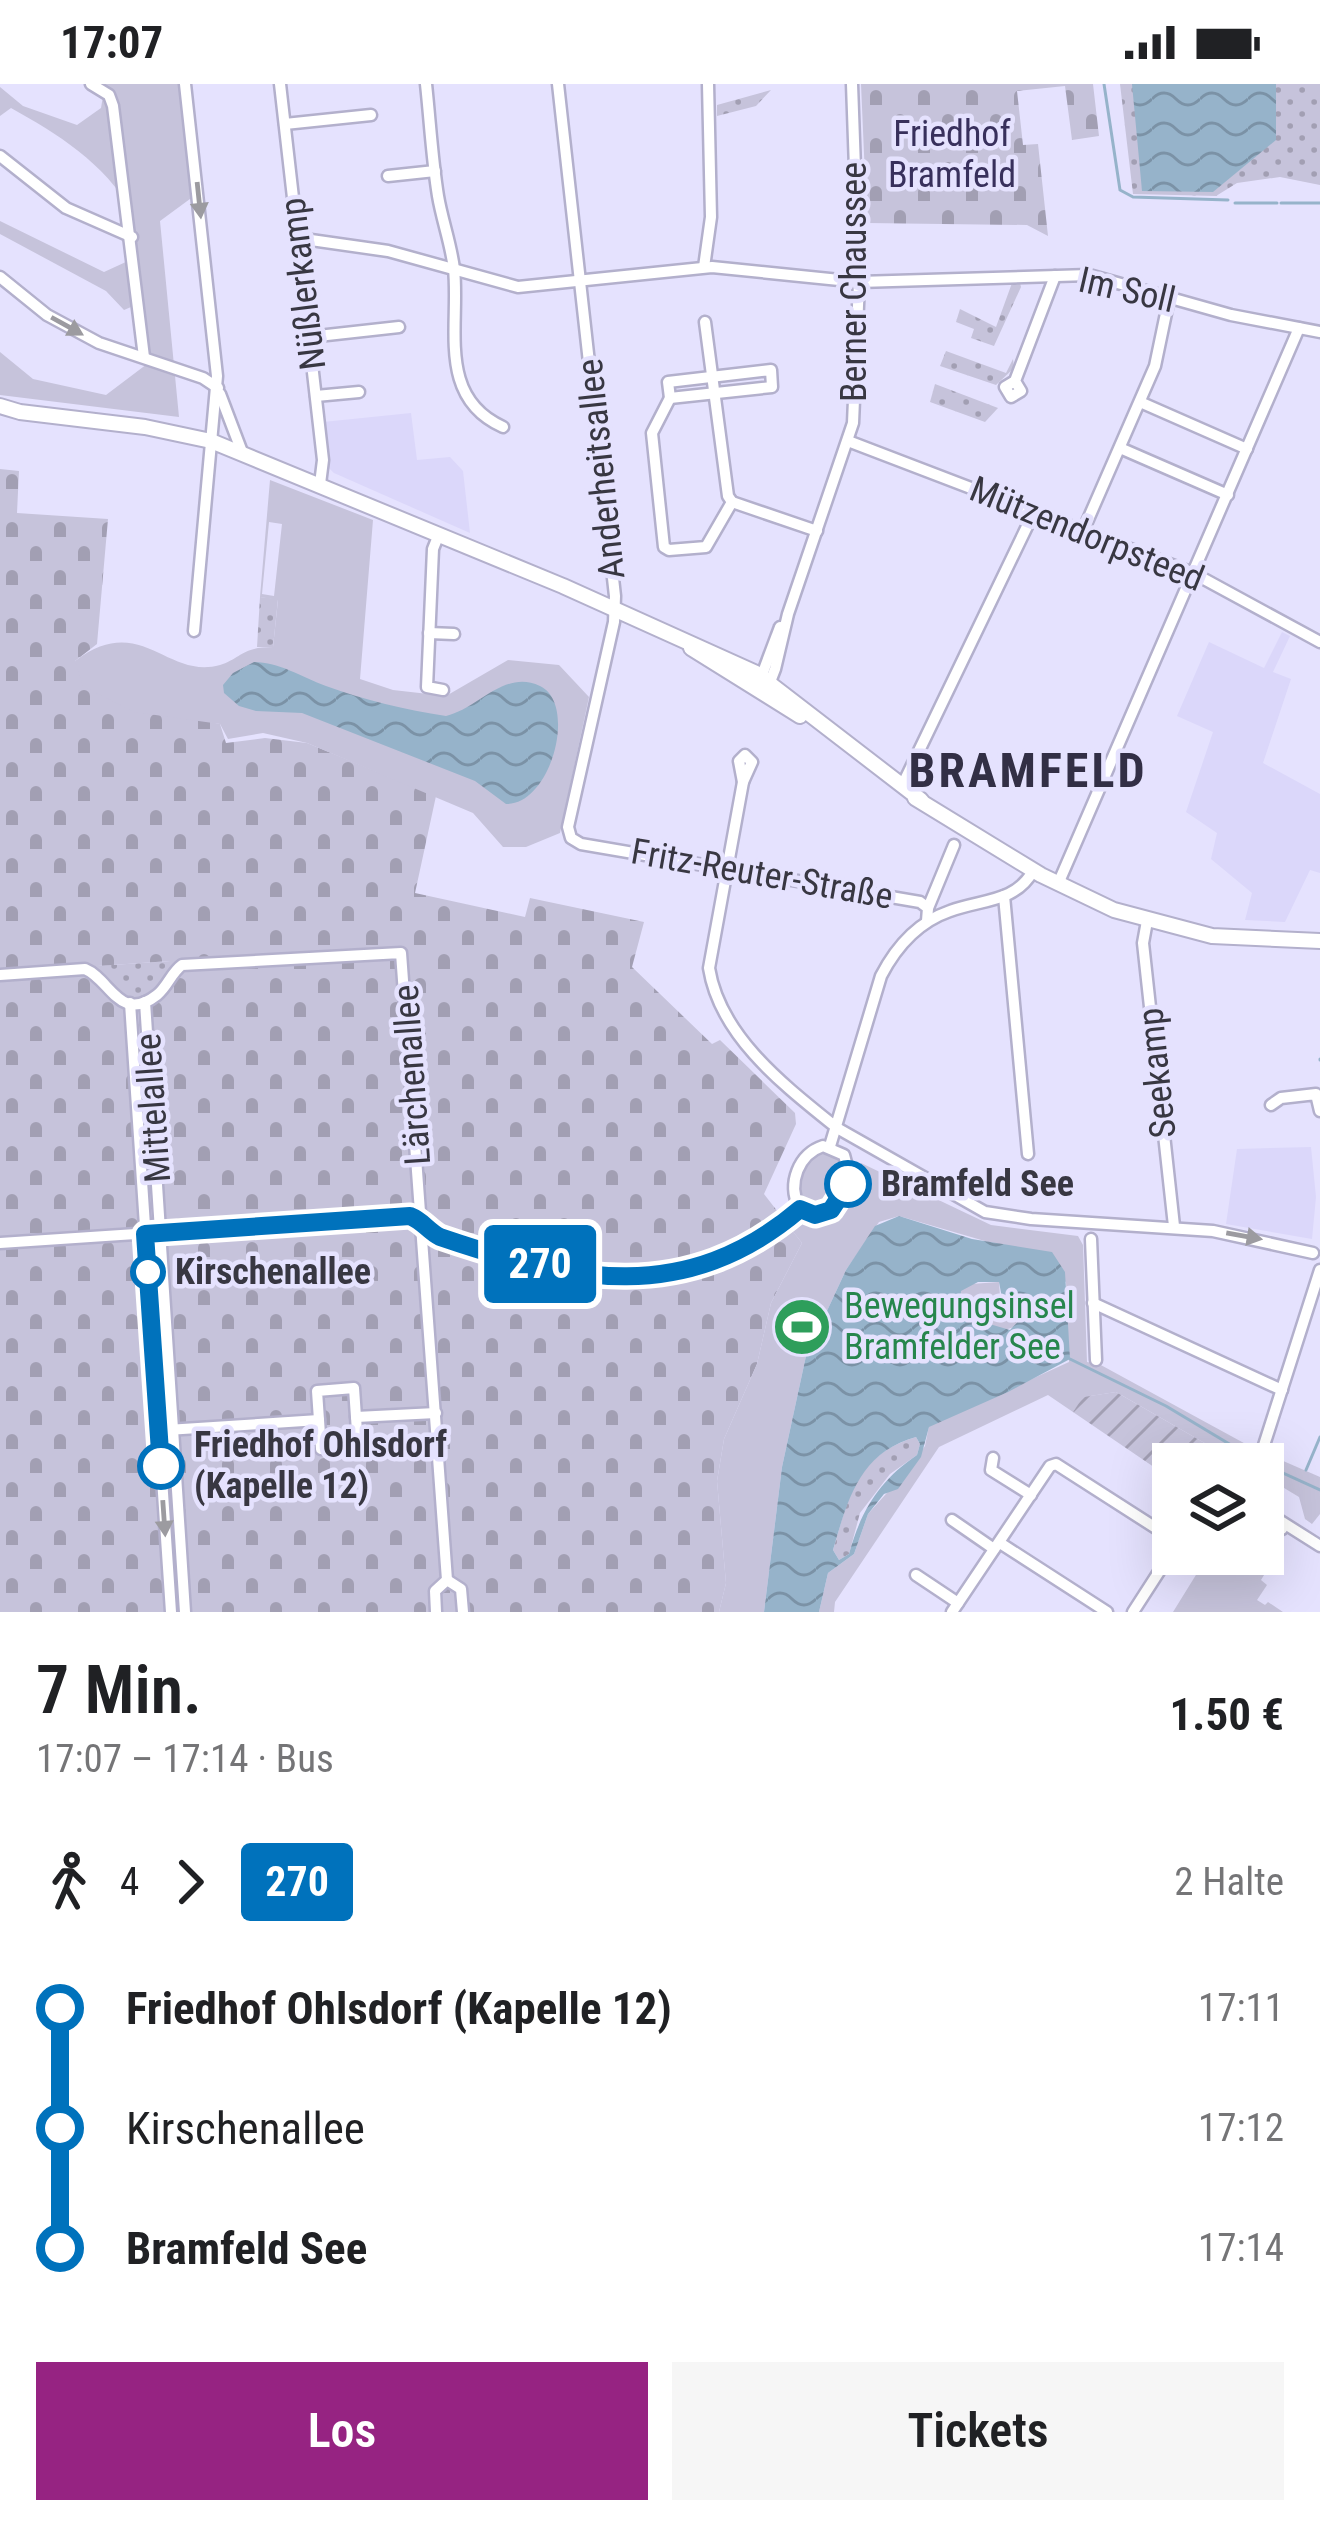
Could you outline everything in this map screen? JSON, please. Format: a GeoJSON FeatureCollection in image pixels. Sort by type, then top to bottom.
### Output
{"type":"FeatureCollection","features":[{"type":"Feature","properties":{"kind":"main road"},"geometry":{"type":"LineString","coordinates":[[0,406],[211,441],[320,484],[614,610],[763,682],[921,800]]}},
{"type":"Feature","properties":{"kind":"main road"},"geometry":{"type":"LineString","coordinates":[[0,416],[20,412]]}},
{"type":"Feature","properties":{"kind":"main road"},"geometry":{"type":"LineString","coordinates":[[763,682],[877,778],[1058,884],[1147,921],[1212,936],[1320,941]]}},
{"type":"Feature","properties":{"kind":"street"},"geometry":{"type":"LineString","coordinates":[[91,84],[109,95],[113,106],[144,357]]}},
{"type":"Feature","properties":{"kind":"street"},"geometry":{"type":"LineString","coordinates":[[185,84],[218,388],[194,631]]}},
{"type":"Feature","properties":{"kind":"street","name":"Nüßlerkamp"},"geometry":{"type":"LineString","coordinates":[[280,84],[323,460],[320,484]]}},
{"type":"Feature","properties":{"kind":"street"},"geometry":{"type":"LineString","coordinates":[[426,84],[435,171],[454,271],[452,322],[460,380],[482,417],[503,428]]}},
{"type":"Feature","properties":{"kind":"street","name":"Anderheitsallee"},"geometry":{"type":"LineString","coordinates":[[558,84],[614,610],[568,826],[571,838],[581,844]]}},
{"type":"Feature","properties":{"kind":"street"},"geometry":{"type":"LineString","coordinates":[[704,267],[711,217],[708,84]]}},
{"type":"Feature","properties":{"kind":"street","name":"Berner Chaussee"},"geometry":{"type":"LineString","coordinates":[[763,682],[848,441],[856,397],[859,282],[851,84]]}},
{"type":"Feature","properties":{"kind":"street"},"geometry":{"type":"LineString","coordinates":[[285,124],[371,115]]}},
{"type":"Feature","properties":{"kind":"street"},"geometry":{"type":"LineString","coordinates":[[0,156],[66,208],[131,237]]}},
{"type":"Feature","properties":{"kind":"street"},"geometry":{"type":"LineString","coordinates":[[388,176],[435,171]]}},
{"type":"Feature","properties":{"kind":"street","name":"Im Soll"},"geometry":{"type":"LineString","coordinates":[[298,238],[388,251],[507,286],[704,267],[859,282],[1101,277],[1169,299],[1320,332]]}},
{"type":"Feature","properties":{"kind":"street"},"geometry":{"type":"LineString","coordinates":[[1015,381],[1054,276]]}},
{"type":"Feature","properties":{"kind":"street"},"geometry":{"type":"LineString","coordinates":[[0,277],[99,343],[209,380],[218,388],[242,452]]}},
{"type":"Feature","properties":{"kind":"street"},"geometry":{"type":"LineString","coordinates":[[1083,531],[1155,365],[1169,299]]}},
{"type":"Feature","properties":{"kind":"street"},"geometry":{"type":"LineString","coordinates":[[705,322],[728,496],[732,502],[817,531]]}},
{"type":"Feature","properties":{"kind":"street"},"geometry":{"type":"LineString","coordinates":[[309,337],[399,327]]}},
{"type":"Feature","properties":{"kind":"street"},"geometry":{"type":"LineString","coordinates":[[1058,884],[1299,328]]}},
{"type":"Feature","properties":{"kind":"street"},"geometry":{"type":"LineString","coordinates":[[670,398],[772,387],[771,370],[668,382],[670,398],[652,433],[664,547],[706,547],[732,502]]}},
{"type":"Feature","properties":{"kind":"street"},"geometry":{"type":"LineString","coordinates":[[316,396],[359,392]]}},
{"type":"Feature","properties":{"kind":"street"},"geometry":{"type":"LineString","coordinates":[[1140,402],[1247,449]]}},
{"type":"Feature","properties":{"kind":"street","name":"Mützendorpsteed"},"geometry":{"type":"LineString","coordinates":[[848,441],[1193,573],[1320,642]]}},
{"type":"Feature","properties":{"kind":"street"},"geometry":{"type":"LineString","coordinates":[[1120,448],[1228,495]]}},
{"type":"Feature","properties":{"kind":"street"},"geometry":{"type":"LineString","coordinates":[[903,784],[1034,512]]}},
{"type":"Feature","properties":{"kind":"street"},"geometry":{"type":"LineString","coordinates":[[439,535],[433,549],[427,687],[443,690]]}},
{"type":"Feature","properties":{"kind":"street"},"geometry":{"type":"LineString","coordinates":[[429,633],[454,634]]}},
{"type":"Feature","properties":{"kind":"street"},"geometry":{"type":"LineString","coordinates":[[743,782],[710,968],[721,1012],[759,1058],[837,1128],[985,1212],[1174,1226],[1316,1249],[1314,1263],[1320,1269],[1313,1313],[1265,1443]]}},
{"type":"Feature","properties":{"kind":"street","name":"Fritz-Reuter-Straße"},"geometry":{"type":"LineString","coordinates":[[581,844],[920,902],[927,915]]}},
{"type":"Feature","properties":{"kind":"street"},"geometry":{"type":"LineString","coordinates":[[830,1146],[881,976],[893,954],[927,915],[954,845]]}},
{"type":"Feature","properties":{"kind":"street"},"geometry":{"type":"LineString","coordinates":[[927,915],[1019,891],[1033,871]]}},
{"type":"Feature","properties":{"kind":"street"},"geometry":{"type":"LineString","coordinates":[[1004,896],[1028,1154]]}},
{"type":"Feature","properties":{"kind":"street","name":"Seekamp"},"geometry":{"type":"LineString","coordinates":[[1147,921],[1143,943],[1174,1226]]}},
{"type":"Feature","properties":{"kind":"street","name":"Lärchenallee"},"geometry":{"type":"LineString","coordinates":[[146,1002],[182,965],[401,953],[447,1580]]}},
{"type":"Feature","properties":{"kind":"street"},"geometry":{"type":"LineString","coordinates":[[0,975],[85,969],[110,994],[130,1003],[146,1002]]}},
{"type":"Feature","properties":{"kind":"street","name":"Mittelallee"},"geometry":{"type":"LineString","coordinates":[[146,1002],[185,1612]]}},
{"type":"Feature","properties":{"kind":"street","name":"Mittelallee"},"geometry":{"type":"LineString","coordinates":[[130,1003],[171,1612]]}},
{"type":"Feature","properties":{"kind":"street"},"geometry":{"type":"LineString","coordinates":[[1271,1105],[1282,1098],[1316,1094],[1320,1111]]}},
{"type":"Feature","properties":{"kind":"street"},"geometry":{"type":"LineString","coordinates":[[800,1209],[793,1187],[802,1160],[815,1148],[830,1146],[844,1155],[850,1170]]}},
{"type":"Feature","properties":{"kind":"street"},"geometry":{"type":"LineString","coordinates":[[800,1209],[815,1215],[831,1210],[845,1190],[850,1170],[871,1148]]}},
{"type":"Feature","properties":{"kind":"street"},"geometry":{"type":"LineString","coordinates":[[0,1243],[410,1216],[422,1220],[431,1232],[476,1249],[586,1275],[649,1276],[682,1273],[720,1260],[758,1241],[800,1209]]}},
{"type":"Feature","properties":{"kind":"street"},"geometry":{"type":"LineString","coordinates":[[1091,1239],[1096,1360]]}},
{"type":"Feature","properties":{"kind":"street"},"geometry":{"type":"LineString","coordinates":[[1093,1303],[1282,1390]]}},
{"type":"Feature","properties":{"kind":"street"},"geometry":{"type":"LineString","coordinates":[[354,1388],[358,1446],[321,1449],[319,1420],[317,1390],[354,1388]]}},
{"type":"Feature","properties":{"kind":"street"},"geometry":{"type":"LineString","coordinates":[[356,1417],[436,1414]]}},
{"type":"Feature","properties":{"kind":"street"},"geometry":{"type":"LineString","coordinates":[[158,1430],[319,1420]]}},
{"type":"Feature","properties":{"kind":"street"},"geometry":{"type":"LineString","coordinates":[[916,1575],[955,1608],[1050,1466],[1062,1464],[1152,1525]]}},
{"type":"Feature","properties":{"kind":"street"},"geometry":{"type":"LineString","coordinates":[[988,1467],[1030,1496]]}},
{"type":"Feature","properties":{"kind":"street"},"geometry":{"type":"LineString","coordinates":[[952,1520],[1107,1612]]}},
{"type":"Feature","properties":{"kind":"street"},"geometry":{"type":"LineString","coordinates":[[1284,1525],[1320,1550]]}},
{"type":"Feature","properties":{"kind":"street"},"geometry":{"type":"LineString","coordinates":[[1133,1612],[1157,1575]]}},
{"type":"Feature","properties":{"kind":"street","name":"Lärchenallee"},"geometry":{"type":"LineString","coordinates":[[436,1612],[435,1591],[447,1580]]}},
{"type":"Feature","properties":{"kind":"street","name":"Lärchenallee"},"geometry":{"type":"LineString","coordinates":[[447,1580],[459,1585],[463,1612]]}},
{"type":"Feature","properties":{"kind":"shaded area"},"geometry":{"type":"Polygon","coordinates":[[[411,413],[417,460],[450,457],[463,471],[470,533],[328,467],[323,422],[411,413]]]}},
{"type":"Feature","properties":{"kind":"shaded area"},"geometry":{"type":"Polygon","coordinates":[[[1282,632],[1290,636],[1273,672],[1291,679],[1263,763],[1320,794],[1320,873],[1310,870],[1285,922],[1245,920],[1252,893],[1211,859],[1217,833],[1186,812],[1213,732],[1177,716],[1209,642],[1264,668],[1282,632]]]}},
{"type":"Feature","properties":{"kind":"shaded area"},"geometry":{"type":"Polygon","coordinates":[[[1311,1147],[1316,1197],[1312,1239],[1226,1224],[1237,1149],[1311,1147]]]}},
{"type":"Feature","properties":{"kind":"green space"},"geometry":{"type":"Polygon","coordinates":[[[105,84],[182,84],[194,196],[160,221],[179,417],[0,395],[0,352],[33,379],[106,395],[147,364],[132,211],[108,178],[63,139],[11,108],[0,116],[0,87],[23,106],[77,125],[101,108],[105,84]]]}},
{"type":"Feature","properties":{"kind":"green space","name":"Friedhof Bramfeld"},"geometry":{"type":"Polygon","coordinates":[[[861,84],[1093,84],[1099,136],[1072,140],[1065,86],[1017,91],[1023,145],[1038,144],[1048,236],[1027,225],[867,223],[861,84]]]}},
{"type":"Feature","properties":{"kind":"green space"},"geometry":{"type":"Polygon","coordinates":[[[1120,84],[1320,84],[1320,185],[1280,177],[1237,183],[1216,196],[1133,194],[1120,84]]]}},
{"type":"Feature","properties":{"kind":"green space"},"geometry":{"type":"Polygon","coordinates":[[[771,90],[756,106],[717,116],[717,105],[771,90]]]}},
{"type":"Feature","properties":{"kind":"green space"},"geometry":{"type":"Polygon","coordinates":[[[0,221],[104,272],[128,261],[131,307],[124,310],[106,291],[0,234],[0,221]]]}},
{"type":"Feature","properties":{"kind":"green space"},"geometry":{"type":"Polygon","coordinates":[[[1012,283],[1021,287],[994,346],[971,338],[974,329],[956,322],[960,309],[996,327],[1012,283]]]}},
{"type":"Feature","properties":{"kind":"green space"},"geometry":{"type":"Polygon","coordinates":[[[946,351],[1006,373],[1013,359],[1014,368],[996,385],[940,366],[946,351]]]}},
{"type":"Feature","properties":{"kind":"green space"},"geometry":{"type":"Polygon","coordinates":[[[935,384],[998,408],[985,422],[930,402],[935,384]]]}},
{"type":"Feature","properties":{"kind":"green space"},"geometry":{"type":"Polygon","coordinates":[[[0,469],[19,471],[17,513],[108,519],[97,644],[75,661],[172,714],[220,724],[226,743],[265,738],[307,743],[436,796],[415,893],[525,917],[530,898],[644,922],[632,967],[712,1044],[720,1040],[795,1113],[796,1124],[764,1194],[802,1243],[771,1303],[757,1364],[724,1439],[717,1481],[726,1583],[719,1612],[181,1612],[169,1435],[162,1435],[173,1612],[0,1612],[0,469]],[[170,961],[98,966],[102,979],[118,995],[153,993],[162,984],[170,961]],[[139,1009],[134,1013],[139,1087],[146,1087],[143,1013],[139,1009]],[[148,1111],[141,1112],[148,1226],[155,1225],[148,1111]],[[157,1241],[150,1242],[161,1426],[169,1427],[157,1241]]]}},
{"type":"Feature","properties":{"kind":"green space"},"geometry":{"type":"Polygon","coordinates":[[[270,480],[373,520],[360,679],[393,690],[446,696],[508,660],[559,665],[589,697],[560,833],[526,847],[503,847],[473,813],[307,743],[263,733],[228,739],[220,724],[134,712],[83,686],[75,661],[98,647],[136,644],[201,667],[273,647],[278,600],[260,597],[270,480]],[[269,522],[262,594],[274,596],[282,524],[269,522]]]}},
{"type":"Feature","properties":{"kind":"green space"},"geometry":{"type":"Polygon","coordinates":[[[260,597],[278,599],[273,647],[257,647],[260,597]]]}},
{"type":"Feature","properties":{"kind":"green space"},"geometry":{"type":"Polygon","coordinates":[[[171,961],[160,986],[138,995],[118,995],[97,966],[171,961]]]}},
{"type":"Feature","properties":{"kind":"green space"},"geometry":{"type":"Polygon","coordinates":[[[823,1150],[843,1158],[844,1169],[840,1191],[819,1209],[800,1199],[800,1184],[803,1170],[823,1150]]]}},
{"type":"Feature","properties":{"kind":"green space"},"geometry":{"type":"Polygon","coordinates":[[[861,1163],[991,1225],[1078,1236],[1083,1245],[1087,1362],[1099,1364],[1244,1443],[1205,1443],[1116,1392],[1084,1397],[1073,1412],[1048,1395],[939,1447],[835,1602],[834,1612],[819,1612],[828,1573],[854,1554],[868,1514],[925,1446],[929,1426],[1069,1362],[1066,1282],[995,1244],[899,1216],[879,1222],[846,1270],[806,1356],[782,1467],[764,1612],[719,1612],[726,1583],[717,1481],[724,1439],[757,1364],[771,1303],[802,1243],[787,1224],[836,1213],[861,1163]]]}},
{"type":"Feature","properties":{"kind":"green space"},"geometry":{"type":"Polygon","coordinates":[[[158,1241],[169,1427],[161,1427],[149,1242],[158,1241]]]}},
{"type":"Feature","properties":{"kind":"green space"},"geometry":{"type":"Polygon","coordinates":[[[999,1282],[1000,1296],[1017,1297],[1026,1308],[1014,1327],[1005,1330],[959,1315],[960,1291],[971,1284],[999,1282]]]}},
{"type":"Feature","properties":{"kind":"green space"},"geometry":{"type":"Polygon","coordinates":[[[1116,1392],[1205,1443],[1152,1443],[1152,1466],[1073,1412],[1083,1397],[1116,1392]]]}},
{"type":"Feature","properties":{"kind":"green space"},"geometry":{"type":"Polygon","coordinates":[[[162,1435],[170,1435],[181,1612],[173,1612],[162,1435]]]}},
{"type":"Feature","properties":{"kind":"green space"},"geometry":{"type":"Polygon","coordinates":[[[916,1437],[920,1444],[917,1455],[890,1474],[860,1513],[849,1554],[839,1560],[833,1550],[858,1480],[880,1455],[916,1437]]]}},
{"type":"Feature","properties":{"kind":"green space"},"geometry":{"type":"Polygon","coordinates":[[[1284,1461],[1320,1477],[1320,1514],[1312,1524],[1305,1519],[1299,1497],[1284,1488],[1284,1461]]]}},
{"type":"Feature","properties":{"kind":"green space"},"geometry":{"type":"Polygon","coordinates":[[[1196,1575],[1264,1575],[1261,1580],[1267,1585],[1257,1600],[1283,1612],[1173,1612],[1196,1575]]]}},
{"type":"Feature","properties":{"kind":"water"},"geometry":{"type":"Polygon","coordinates":[[[1132,84],[1276,84],[1276,140],[1213,192],[1142,191],[1132,84]]]}},
{"type":"Feature","properties":{"kind":"water"},"geometry":{"type":"Polygon","coordinates":[[[254,662],[281,667],[370,700],[446,716],[503,686],[527,682],[551,696],[557,712],[554,752],[536,789],[506,804],[475,781],[302,713],[239,706],[224,693],[223,685],[233,673],[254,662]]]}},
{"type":"Feature","properties":{"kind":"water"},"geometry":{"type":"Polygon","coordinates":[[[899,1216],[972,1239],[1052,1252],[1065,1272],[1070,1359],[929,1427],[921,1457],[898,1489],[884,1494],[868,1514],[854,1554],[828,1573],[819,1612],[764,1612],[782,1467],[806,1356],[846,1270],[875,1226],[899,1216]],[[978,1282],[961,1291],[959,1315],[1010,1330],[1023,1316],[1023,1304],[1017,1297],[1002,1298],[999,1282],[978,1282]],[[916,1437],[881,1454],[859,1480],[833,1550],[839,1560],[849,1554],[874,1497],[917,1455],[920,1444],[916,1437]]]}},
{"type":"Feature","properties":{"kind":"waterway"},"geometry":{"type":"LineString","coordinates":[[1104,84],[1120,190],[1133,197],[1228,200]]}},
{"type":"Feature","properties":{"kind":"waterway"},"geometry":{"type":"LineString","coordinates":[[1235,203],[1277,203]]}},
{"type":"Feature","properties":{"kind":"waterway"},"geometry":{"type":"LineString","coordinates":[[1281,203],[1320,203]]}},
{"type":"Feature","properties":{"kind":"waterway"},"geometry":{"type":"LineString","coordinates":[[1070,1359],[1166,1406],[1228,1443]]}},
{"type":"Feature","properties":{"kind":"waterway"},"geometry":{"type":"LineString","coordinates":[[1306,1470],[1320,1437]]}},
{"type":"Feature","properties":{"kind":"waterway"},"geometry":{"type":"LineString","coordinates":[[1284,1474],[1320,1490]]}},
{"type":"Feature","properties":{"kind":"bus line","name":"270"},"geometry":{"type":"LineString","coordinates":[[161,1466],[145,1234],[410,1216],[422,1220],[440,1237],[476,1249],[586,1275],[649,1276],[720,1260],[758,1241],[800,1209],[815,1215],[831,1210],[848,1184]]}},
{"type":"Feature","properties":{"kind":"place","name":"Bramfeld See"},"geometry":{"type":"Point","coordinates":[848,1184]}},
{"type":"Feature","properties":{"kind":"place","name":"Kirschenallee"},"geometry":{"type":"Point","coordinates":[148,1272]}},
{"type":"Feature","properties":{"kind":"place","name":"Bewegungsinsel Bramfelder See"},"geometry":{"type":"Point","coordinates":[802,1327]}},
{"type":"Feature","properties":{"kind":"place","name":"Friedhof Ohlsdorf (Kapelle 12)"},"geometry":{"type":"Point","coordinates":[161,1466]}},
{"type":"Feature","properties":{"kind":"district","name":"BRAMFELD"},"geometry":{"type":"Point","coordinates":[1028,770]}}]}
